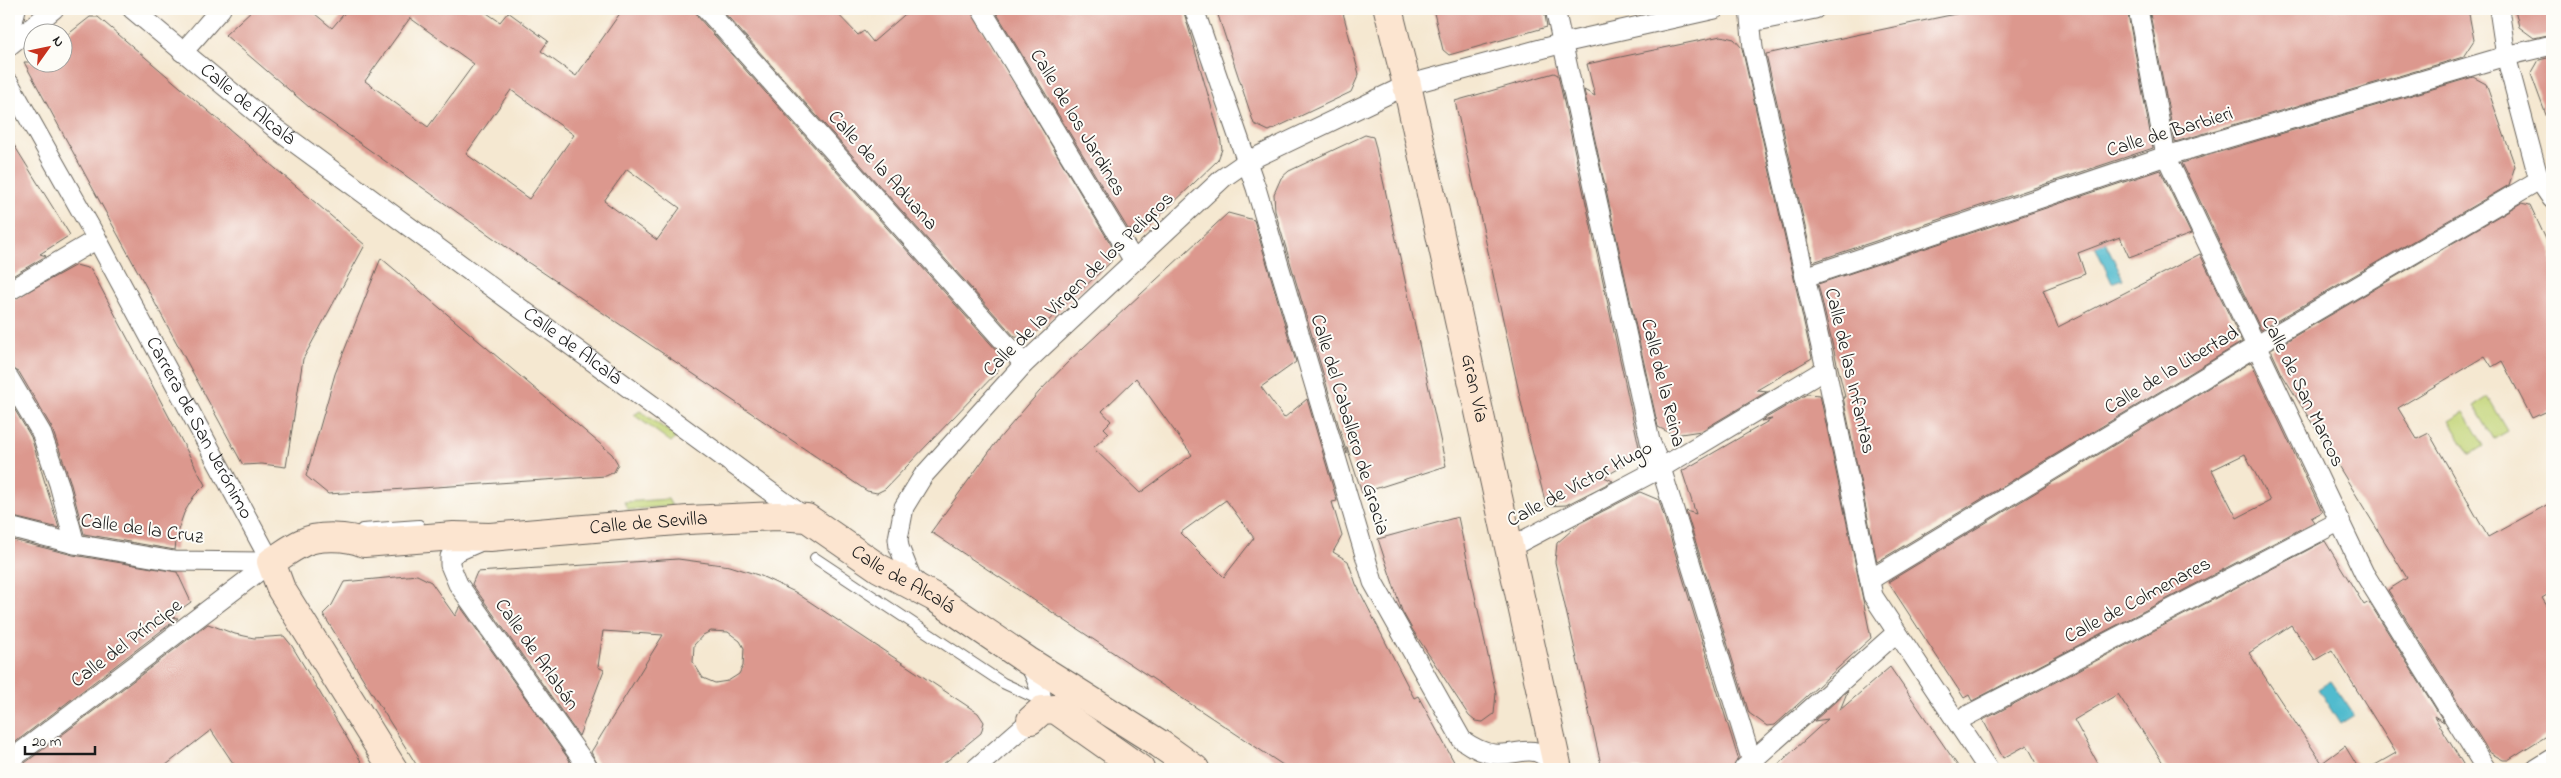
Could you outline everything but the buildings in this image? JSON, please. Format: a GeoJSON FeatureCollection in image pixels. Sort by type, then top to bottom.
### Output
{"type":"FeatureCollection","features":[{"type":"Feature","properties":{"kind":"street"},"geometry":{"type":"LineString","coordinates":[[9,40],[16,9]]}},
{"type":"Feature","properties":{"kind":"street"},"geometry":{"type":"LineString","coordinates":[[9,46],[54,9]]}},
{"type":"Feature","properties":{"kind":"street","name":"Calle de Alcalá"},"geometry":{"type":"LineString","coordinates":[[132,9],[276,129],[807,518],[879,568],[934,597],[1028,661],[1160,744],[1195,769]]}},
{"type":"Feature","properties":{"kind":"street"},"geometry":{"type":"LineString","coordinates":[[182,52],[200,36],[209,21],[221,9]]}},
{"type":"Feature","properties":{"kind":"street","name":"Calle de la Aduana"},"geometry":{"type":"LineString","coordinates":[[706,9],[1024,364]]}},
{"type":"Feature","properties":{"kind":"street","name":"Calle de los Jardines"},"geometry":{"type":"LineString","coordinates":[[981,9],[1134,261]]}},
{"type":"Feature","properties":{"kind":"street","name":"Calle del Caballero de Gracia"},"geometry":{"type":"LineString","coordinates":[[1194,9],[1246,162],[1374,582],[1462,740],[1476,750],[1494,754],[1531,749],[1541,753],[1557,769]]}},
{"type":"Feature","properties":{"kind":"street","name":"Gran Vía"},"geometry":{"type":"LineString","coordinates":[[1388,9],[1407,85],[1557,769]]}},
{"type":"Feature","properties":{"kind":"street","name":"Calle de la Reina"},"geometry":{"type":"LineString","coordinates":[[1555,9],[1650,441],[1661,468],[1747,766]]}},
{"type":"Feature","properties":{"kind":"street","name":"Calle de la Virgen de los Peligros"},"geometry":{"type":"LineString","coordinates":[[934,597],[911,577],[899,547],[904,506],[923,476],[1024,364],[1223,178],[1246,162],[1407,85],[1563,44],[1714,9]]}},
{"type":"Feature","properties":{"kind":"street"},"geometry":{"type":"LineString","coordinates":[[1750,15],[1815,9]]}},
{"type":"Feature","properties":{"kind":"street","name":"Calle de San Marcos"},"geometry":{"type":"LineString","coordinates":[[2138,9],[2166,156],[2364,573],[2486,769]]}},
{"type":"Feature","properties":{"kind":"street"},"geometry":{"type":"LineString","coordinates":[[2499,9],[2506,56],[2552,199]]}},
{"type":"Feature","properties":{"kind":"street","name":"Calle de las Infantas"},"geometry":{"type":"LineString","coordinates":[[1750,15],[1753,48],[1826,369],[1875,601],[1988,769]]}},
{"type":"Feature","properties":{"kind":"street","name":"Calle de Barbieri"},"geometry":{"type":"LineString","coordinates":[[1805,277],[2166,156],[2506,56],[2552,45]]}},
{"type":"Feature","properties":{"kind":"street","name":"Carrera de San Jerónimo"},"geometry":{"type":"LineString","coordinates":[[9,83],[97,239],[271,562],[281,589],[385,766]]}},
{"type":"Feature","properties":{"kind":"street","name":"Calle de la Libertad"},"geometry":{"type":"LineString","coordinates":[[1871,579],[2256,347],[2546,180]]}},
{"type":"Feature","properties":{"kind":"street"},"geometry":{"type":"LineString","coordinates":[[9,290],[97,239]]}},
{"type":"Feature","properties":{"kind":"street","name":"Calle de Víctor Hugo"},"geometry":{"type":"LineString","coordinates":[[1509,548],[1661,468],[1826,369]]}},
{"type":"Feature","properties":{"kind":"street"},"geometry":{"type":"LineString","coordinates":[[9,378],[41,432],[59,484],[75,544]]}},
{"type":"Feature","properties":{"kind":"street","name":"Calle de Sevilla"},"geometry":{"type":"LineString","coordinates":[[271,562],[303,542],[345,538],[364,543],[454,536],[490,537],[688,520],[777,516],[807,518]]}},
{"type":"Feature","properties":{"kind":"street","name":"Calle de Colmenares"},"geometry":{"type":"LineString","coordinates":[[1957,721],[2340,522]]}},
{"type":"Feature","properties":{"kind":"street","name":"Calle de la Cruz"},"geometry":{"type":"LineString","coordinates":[[9,526],[75,544],[190,562],[271,562]]}},
{"type":"Feature","properties":{"kind":"street","name":"Calle de Sevilla"},"geometry":{"type":"LineString","coordinates":[[450,565],[450,557],[458,550],[490,537]]}},
{"type":"Feature","properties":{"kind":"street","name":"Calle del Príncipe"},"geometry":{"type":"LineString","coordinates":[[9,761],[271,562]]}},
{"type":"Feature","properties":{"kind":"street","name":"Calle de Arlabán"},"geometry":{"type":"LineString","coordinates":[[450,565],[458,584],[589,769]]}},
{"type":"Feature","properties":{"kind":"street"},"geometry":{"type":"LineString","coordinates":[[1747,766],[1896,633]]}},
{"type":"Feature","properties":{"kind":"street"},"geometry":{"type":"LineString","coordinates":[[1028,661],[1036,678],[1042,710],[1140,769]]}},
{"type":"Feature","properties":{"kind":"street"},"geometry":{"type":"LineString","coordinates":[[975,769],[1042,710]]}},
{"type":"Feature","properties":{"kind":"street"},"geometry":{"type":"LineString","coordinates":[[2536,769],[2552,759]]}},
{"type":"Feature","properties":{"kind":"lane"},"geometry":{"type":"LineString","coordinates":[[345,538],[362,529],[428,524]]}},
{"type":"Feature","properties":{"kind":"lane"},"geometry":{"type":"LineString","coordinates":[[815,558],[1042,710],[1086,697]]}},
{"type":"Feature","properties":{"kind":"green space"},"geometry":{"type":"Polygon","coordinates":[[[2488,397],[2508,431],[2494,439],[2474,406],[2488,397]]]}},
{"type":"Feature","properties":{"kind":"green space"},"geometry":{"type":"Polygon","coordinates":[[[640,411],[677,437],[671,442],[634,415],[640,411]]]}},
{"type":"Feature","properties":{"kind":"green space"},"geometry":{"type":"Polygon","coordinates":[[[2464,412],[2484,446],[2470,455],[2449,421],[2464,412]]]}},
{"type":"Feature","properties":{"kind":"green space"},"geometry":{"type":"Polygon","coordinates":[[[668,499],[672,506],[628,510],[624,502],[668,499]]]}},
{"type":"Feature","properties":{"kind":"water"},"geometry":{"type":"Polygon","coordinates":[[[2104,239],[2123,279],[2112,283],[2094,244],[2104,239]]]}},
{"type":"Feature","properties":{"kind":"water"},"geometry":{"type":"Polygon","coordinates":[[[2331,681],[2354,715],[2340,724],[2318,689],[2331,681]]]}}]}
